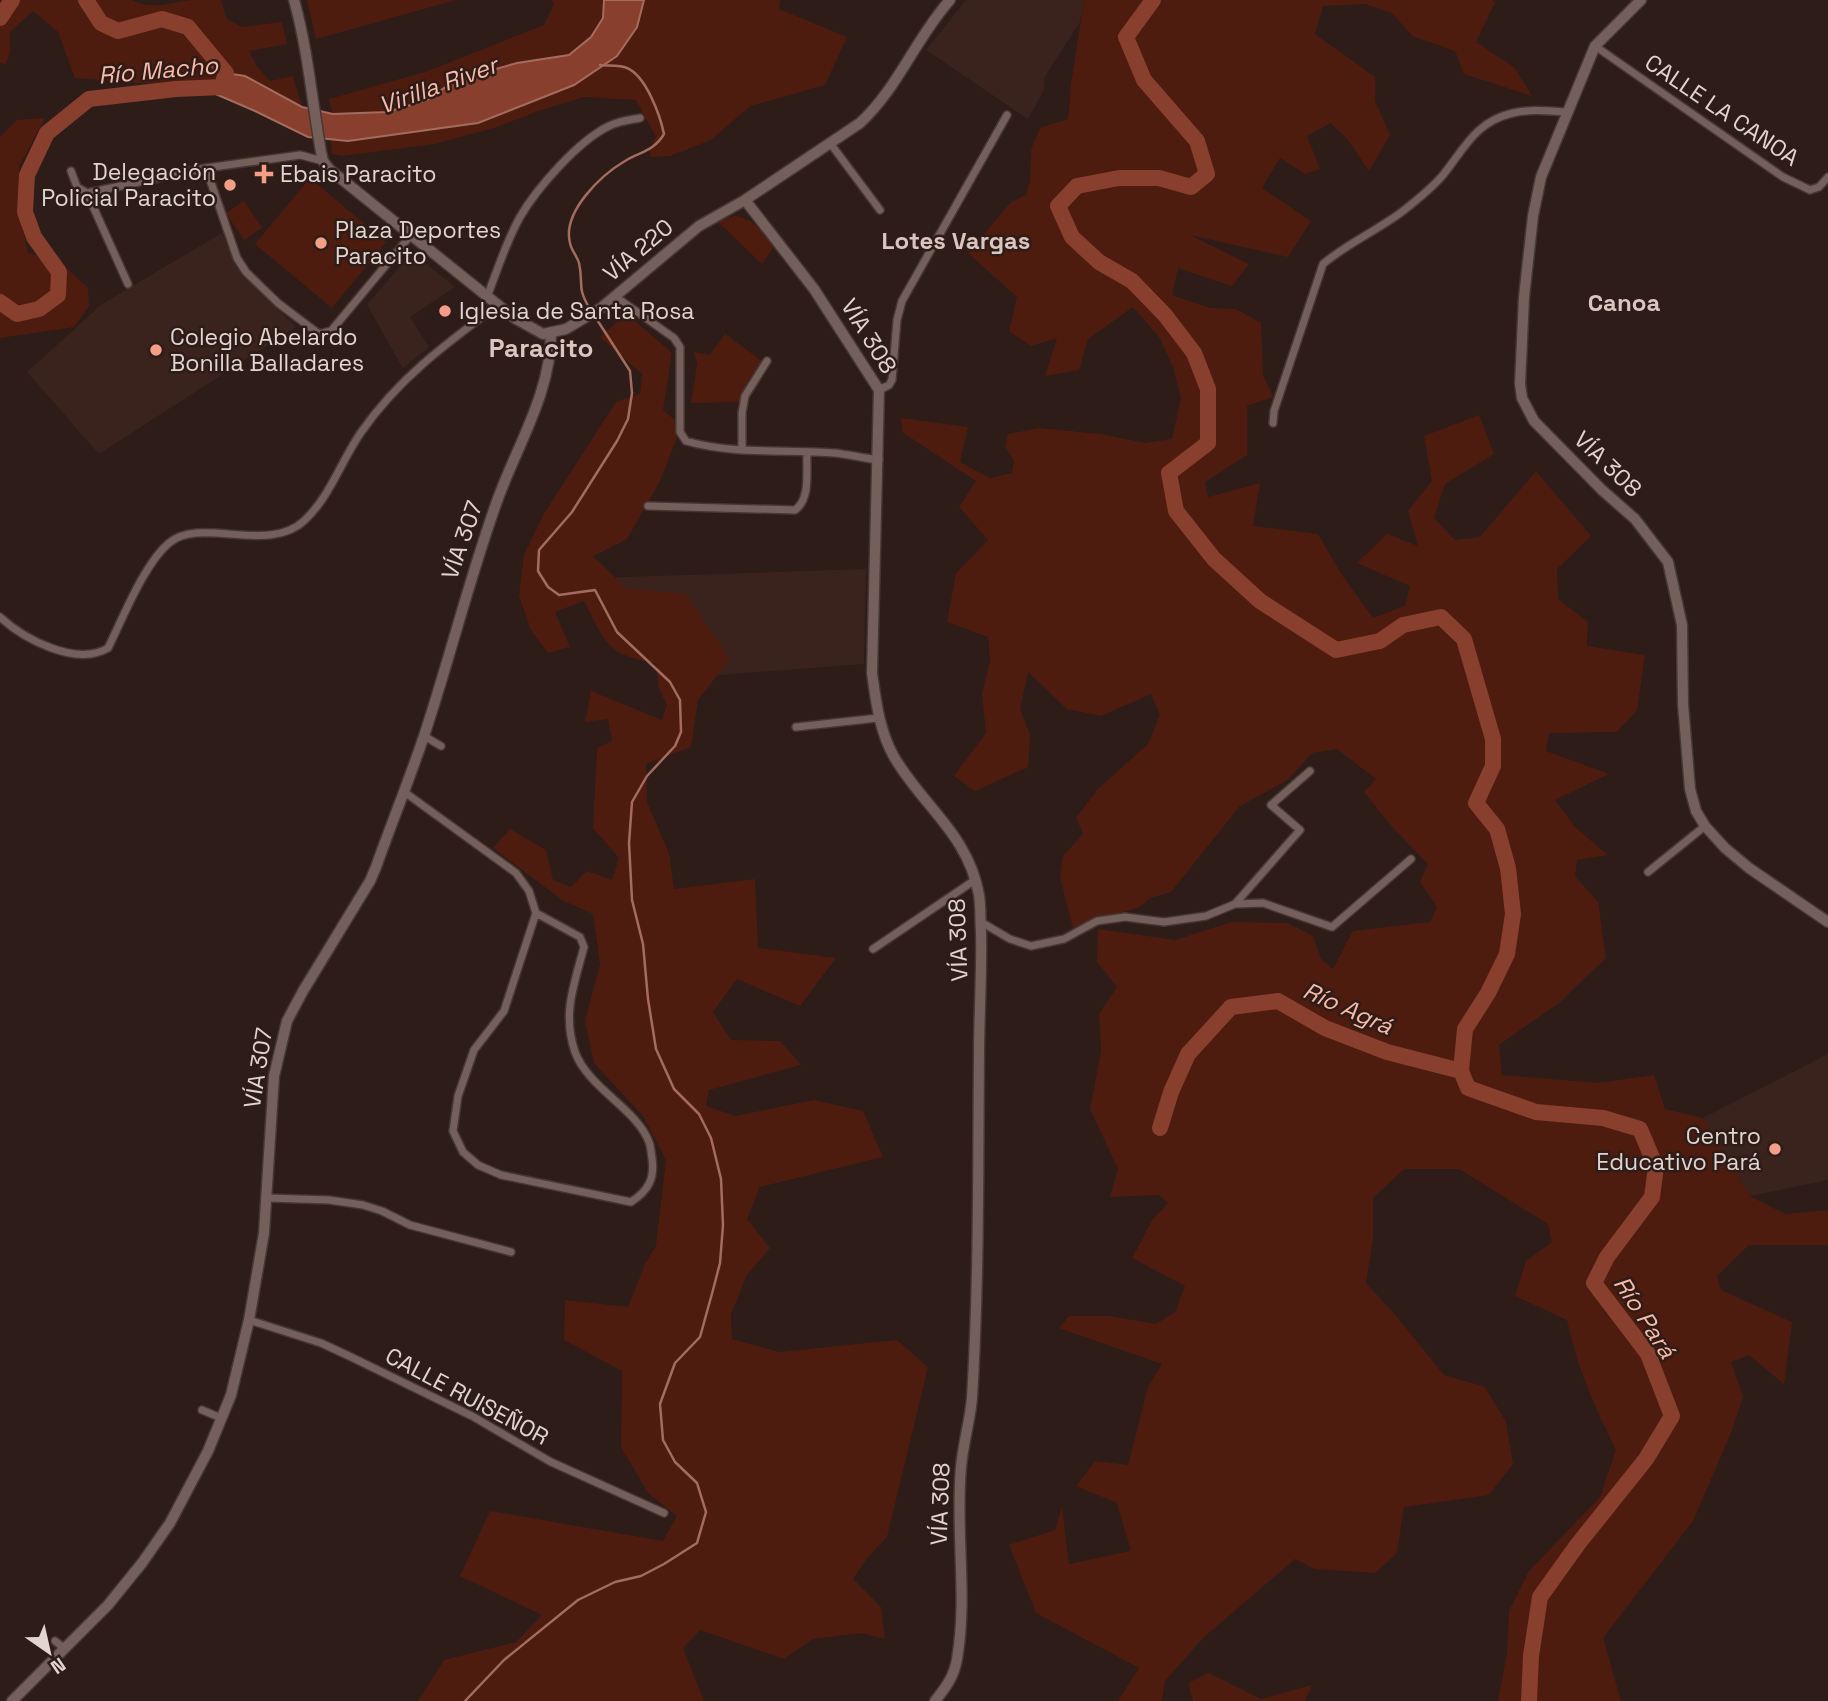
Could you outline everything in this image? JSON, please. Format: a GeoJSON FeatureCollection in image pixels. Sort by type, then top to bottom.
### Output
{"type":"FeatureCollection","features":[{"type":"Feature","properties":{"kind":"street"},"geometry":{"type":"LineString","coordinates":[[294,0],[304,34],[310,96],[322,156],[329,169],[487,297],[536,331],[551,334]]}},
{"type":"Feature","properties":{"kind":"street","name":"VÍA 220"},"geometry":{"type":"LineString","coordinates":[[551,334],[566,329],[601,308],[699,226],[745,200],[860,123],[890,90],[935,17],[950,0]]}},
{"type":"Feature","properties":{"kind":"street","name":"VÍA 308"},"geometry":{"type":"LineString","coordinates":[[1641,0],[1595,46],[1541,177],[1533,216],[1522,338],[1522,398],[1534,421],[1602,490],[1635,519],[1668,562],[1682,625],[1690,789],[1696,811],[1724,848],[1828,922]]}},
{"type":"Feature","properties":{"kind":"street","name":"CALLE LA CANOA"},"geometry":{"type":"LineString","coordinates":[[1595,46],[1783,177],[1810,190],[1819,187],[1828,177]]}},
{"type":"Feature","properties":{"kind":"street"},"geometry":{"type":"LineString","coordinates":[[1273,423],[1274,411],[1323,264],[1336,251],[1402,212],[1443,175],[1467,142],[1495,119],[1531,110],[1566,112]]}},
{"type":"Feature","properties":{"kind":"street"},"geometry":{"type":"LineString","coordinates":[[879,390],[891,380],[897,320],[902,301],[1007,115]]}},
{"type":"Feature","properties":{"kind":"street"},"geometry":{"type":"LineString","coordinates":[[487,297],[519,219],[542,184],[579,148],[606,127],[640,118]]}},
{"type":"Feature","properties":{"kind":"street"},"geometry":{"type":"LineString","coordinates":[[830,143],[880,210]]}},
{"type":"Feature","properties":{"kind":"street"},"geometry":{"type":"LineString","coordinates":[[87,193],[206,168],[300,155],[322,156]]}},
{"type":"Feature","properties":{"kind":"street"},"geometry":{"type":"LineString","coordinates":[[206,168],[237,258],[246,272],[278,303],[319,334],[331,331],[411,234]]}},
{"type":"Feature","properties":{"kind":"street"},"geometry":{"type":"LineString","coordinates":[[71,171],[77,187],[87,193],[128,284]]}},
{"type":"Feature","properties":{"kind":"street","name":"VÍA 308"},"geometry":{"type":"LineString","coordinates":[[745,200],[814,289],[879,390],[872,673],[878,718],[892,753],[907,777],[940,814],[958,841],[979,894],[982,964],[972,1400],[961,1465],[958,1517],[961,1616],[954,1673],[935,1701]]}},
{"type":"Feature","properties":{"kind":"street"},"geometry":{"type":"LineString","coordinates":[[615,297],[674,338],[680,347],[680,432],[686,441],[742,449],[835,453],[879,460]]}},
{"type":"Feature","properties":{"kind":"street"},"geometry":{"type":"LineString","coordinates":[[0,617],[17,632],[37,643],[69,653],[93,654],[107,648],[153,560],[167,545],[178,537],[194,534],[279,534],[304,521],[320,502],[363,430],[392,391],[437,350],[498,305]]}},
{"type":"Feature","properties":{"kind":"street","name":"VÍA 307"},"geometry":{"type":"LineString","coordinates":[[12,1701],[60,1645],[108,1605],[142,1563],[208,1451],[231,1395],[249,1321],[264,1233],[274,1076],[288,1021],[370,881],[424,736],[468,586],[496,504],[540,399],[548,369],[551,334]]}},
{"type":"Feature","properties":{"kind":"street"},"geometry":{"type":"LineString","coordinates":[[742,449],[745,396],[768,361]]}},
{"type":"Feature","properties":{"kind":"street"},"geometry":{"type":"LineString","coordinates":[[649,506],[795,510],[803,505],[807,453]]}},
{"type":"Feature","properties":{"kind":"street"},"geometry":{"type":"LineString","coordinates":[[796,727],[878,718]]}},
{"type":"Feature","properties":{"kind":"street"},"geometry":{"type":"LineString","coordinates":[[424,736],[441,746]]}},
{"type":"Feature","properties":{"kind":"street"},"geometry":{"type":"LineString","coordinates":[[1235,904],[1300,830],[1271,805],[1310,771]]}},
{"type":"Feature","properties":{"kind":"street"},"geometry":{"type":"LineString","coordinates":[[403,791],[516,873],[529,891],[536,913],[504,1011],[474,1050],[458,1096],[453,1131],[463,1152],[478,1165],[502,1175],[631,1202],[644,1193],[654,1171],[649,1142],[639,1126],[594,1082],[576,1053],[568,1011],[584,947],[580,937],[536,913]]}},
{"type":"Feature","properties":{"kind":"street"},"geometry":{"type":"LineString","coordinates":[[1648,872],[1705,826]]}},
{"type":"Feature","properties":{"kind":"street"},"geometry":{"type":"LineString","coordinates":[[981,922],[1010,939],[1031,946],[1064,939],[1097,921],[1125,917],[1164,922],[1206,916],[1235,904],[1264,903],[1332,927],[1411,859]]}},
{"type":"Feature","properties":{"kind":"street"},"geometry":{"type":"LineString","coordinates":[[873,949],[975,880]]}},
{"type":"Feature","properties":{"kind":"street"},"geometry":{"type":"LineString","coordinates":[[268,1198],[329,1200],[363,1205],[410,1225],[511,1252]]}},
{"type":"Feature","properties":{"kind":"street","name":"CALLE RUISEÑOR"},"geometry":{"type":"LineString","coordinates":[[249,1321],[321,1343],[472,1416],[551,1462],[664,1513]]}},
{"type":"Feature","properties":{"kind":"street"},"geometry":{"type":"LineString","coordinates":[[202,1410],[221,1418]]}},
{"type":"Feature","properties":{"kind":"shaded area"},"geometry":{"type":"Polygon","coordinates":[[[0,0],[132,0],[147,5],[162,5],[192,0],[221,0],[226,18],[242,27],[282,22],[287,44],[249,51],[256,65],[270,81],[293,76],[302,107],[245,76],[224,79],[230,85],[204,88],[75,78],[58,32],[33,11],[10,32],[10,53],[6,64],[0,63],[0,0]]]}},
{"type":"Feature","properties":{"kind":"shaded area"},"geometry":{"type":"Polygon","coordinates":[[[307,0],[456,0],[316,39],[307,0]]]}},
{"type":"Feature","properties":{"kind":"shaded area"},"geometry":{"type":"Polygon","coordinates":[[[551,0],[604,0],[603,18],[591,37],[569,55],[517,63],[454,81],[427,100],[387,112],[333,114],[329,99],[428,71],[544,25],[554,4],[551,0]]]}},
{"type":"Feature","properties":{"kind":"shaded area"},"geometry":{"type":"Polygon","coordinates":[[[604,0],[644,0],[637,27],[617,56],[574,85],[478,123],[348,141],[308,137],[204,89],[231,86],[224,79],[226,73],[245,76],[302,107],[333,114],[387,112],[427,100],[454,81],[517,63],[569,55],[591,37],[603,18],[604,0]]]}},
{"type":"Feature","properties":{"kind":"shaded area"},"geometry":{"type":"Polygon","coordinates":[[[644,0],[780,0],[779,9],[847,37],[825,85],[750,106],[711,140],[670,156],[651,157],[649,150],[656,137],[636,100],[584,97],[494,128],[434,144],[342,156],[332,154],[331,139],[348,141],[478,123],[637,27],[644,0]]]}},
{"type":"Feature","properties":{"kind":"shaded area"},"geometry":{"type":"Polygon","coordinates":[[[966,0],[1084,0],[1080,22],[1044,78],[1044,90],[1028,119],[926,50],[966,0]]]}},
{"type":"Feature","properties":{"kind":"shaded area"},"geometry":{"type":"Polygon","coordinates":[[[1084,0],[1492,0],[1495,2],[1476,42],[1515,68],[1532,96],[1464,74],[1455,51],[1412,36],[1392,13],[1365,4],[1323,6],[1315,34],[1375,77],[1375,101],[1390,135],[1369,171],[1348,140],[1331,123],[1307,136],[1320,169],[1305,174],[1280,158],[1262,188],[1311,221],[1288,257],[1190,235],[1249,264],[1232,286],[1178,268],[1172,295],[1210,308],[1236,309],[1261,323],[1263,375],[1273,397],[1247,406],[1247,455],[1205,482],[1208,497],[1260,483],[1253,526],[1318,534],[1342,575],[1373,618],[1405,606],[1410,586],[1357,563],[1387,534],[1418,546],[1408,511],[1432,481],[1424,436],[1479,415],[1494,454],[1445,484],[1434,518],[1455,540],[1480,537],[1536,471],[1591,536],[1557,569],[1558,599],[1588,622],[1587,646],[1645,655],[1637,710],[1617,732],[1549,733],[1546,751],[1609,774],[1555,800],[1576,828],[1608,855],[1577,860],[1575,876],[1598,902],[1606,958],[1559,1003],[1499,1045],[1502,1075],[1598,1083],[1654,1075],[1665,1109],[1703,1118],[1750,1196],[1785,1214],[1828,1210],[1828,1245],[1749,1245],[1717,1276],[1721,1290],[1792,1322],[1784,1384],[1749,1355],[1731,1362],[1743,1397],[1731,1433],[1693,1521],[1603,1638],[1621,1701],[1498,1701],[1507,1653],[1509,1611],[1529,1571],[1600,1497],[1616,1450],[1587,1387],[1567,1320],[1515,1296],[1526,1261],[1552,1242],[1548,1224],[1459,1169],[1404,1169],[1373,1198],[1373,1239],[1366,1283],[1444,1375],[1485,1387],[1506,1422],[1513,1464],[1489,1495],[1404,1507],[1397,1553],[1375,1573],[1315,1569],[1295,1559],[1203,1638],[1165,1681],[1162,1701],[1118,1701],[1139,1668],[1036,1613],[1009,1545],[1055,1530],[1062,1507],[1069,1564],[1131,1551],[1117,1503],[1076,1486],[1095,1461],[1128,1465],[1148,1387],[1162,1364],[1059,1328],[1069,1316],[1109,1316],[1156,1324],[1175,1312],[1185,1286],[1132,1258],[1153,1219],[1168,1203],[1159,1195],[1110,1197],[1118,1169],[1090,1109],[1101,1051],[1099,1014],[1117,987],[1097,962],[1098,929],[1175,940],[1232,922],[1287,923],[1313,936],[1321,959],[1333,969],[1353,931],[1430,922],[1437,907],[1420,882],[1428,864],[1394,829],[1364,792],[1376,779],[1337,749],[1312,753],[1288,780],[1240,806],[1171,892],[1150,898],[1139,907],[1073,928],[1060,878],[1063,856],[1083,834],[1076,818],[1097,790],[1148,744],[1160,715],[1151,694],[1101,716],[1067,709],[1028,672],[1020,709],[1030,735],[1028,767],[975,791],[954,776],[986,733],[982,695],[990,660],[988,637],[947,622],[956,573],[988,540],[959,507],[976,481],[902,432],[901,418],[968,427],[960,462],[990,478],[1012,473],[1014,461],[1005,447],[1008,434],[1039,428],[1100,434],[1145,443],[1172,439],[1181,398],[1173,367],[1159,337],[1133,307],[1088,339],[1079,370],[1045,376],[1057,338],[1031,346],[1009,331],[1017,297],[968,253],[1011,202],[1026,195],[1030,180],[1031,150],[1040,128],[1068,119],[1084,0]]]}},
{"type":"Feature","properties":{"kind":"shaded area"},"geometry":{"type":"Polygon","coordinates":[[[45,118],[19,166],[19,214],[28,253],[55,262],[73,274],[88,288],[89,306],[74,327],[0,338],[0,137],[17,120],[45,118]]]}},
{"type":"Feature","properties":{"kind":"shaded area","name":"Plaza Deportes Paracito"},"geometry":{"type":"Polygon","coordinates":[[[310,178],[386,242],[332,308],[255,244],[310,178]]]}},
{"type":"Feature","properties":{"kind":"shaded area"},"geometry":{"type":"Polygon","coordinates":[[[244,201],[262,228],[244,240],[226,213],[244,201]]]}},
{"type":"Feature","properties":{"kind":"shaded area"},"geometry":{"type":"Polygon","coordinates":[[[734,216],[752,222],[770,242],[773,248],[762,264],[717,221],[734,216]]]}},
{"type":"Feature","properties":{"kind":"shaded area","name":"Colegio Abelardo Bonilla Balladares"},"geometry":{"type":"Polygon","coordinates":[[[222,233],[235,263],[250,283],[296,327],[99,454],[27,372],[102,304],[222,233]]]}},
{"type":"Feature","properties":{"kind":"shaded area"},"geometry":{"type":"Polygon","coordinates":[[[412,252],[455,287],[410,317],[429,347],[403,368],[367,305],[412,252]]]}},
{"type":"Feature","properties":{"kind":"shaded area"},"geometry":{"type":"Polygon","coordinates":[[[633,319],[672,353],[663,410],[675,420],[677,438],[659,483],[627,539],[593,556],[626,588],[686,594],[730,659],[698,700],[691,747],[646,764],[647,802],[669,854],[674,889],[755,879],[758,948],[836,958],[800,1006],[737,979],[713,1012],[731,1040],[780,1041],[801,1065],[709,1090],[706,1106],[735,1116],[814,1100],[863,1111],[883,1157],[760,1187],[747,1219],[770,1248],[747,1275],[731,1314],[732,1339],[780,1352],[897,1340],[928,1367],[887,1537],[867,1558],[853,1579],[881,1607],[885,1639],[861,1633],[813,1639],[784,1659],[700,1630],[683,1648],[704,1701],[418,1701],[444,1660],[516,1642],[542,1615],[460,1576],[490,1511],[663,1541],[677,1516],[648,1493],[621,1447],[622,1371],[564,1340],[565,1300],[628,1307],[645,1264],[656,1246],[666,1160],[643,1116],[594,1063],[585,1021],[600,964],[593,914],[562,900],[493,848],[510,829],[546,850],[553,880],[571,887],[587,871],[612,880],[619,858],[593,828],[597,748],[612,741],[608,719],[585,722],[591,691],[662,720],[667,705],[659,689],[656,663],[627,656],[610,645],[584,601],[555,612],[570,647],[548,653],[531,630],[519,596],[524,555],[545,512],[616,402],[640,394],[642,374],[600,337],[618,321],[633,319]]]}},
{"type":"Feature","properties":{"kind":"shaded area"},"geometry":{"type":"Polygon","coordinates":[[[725,334],[762,361],[739,402],[691,403],[697,364],[694,352],[710,355],[725,334]]]}},
{"type":"Feature","properties":{"kind":"shaded area"},"geometry":{"type":"Polygon","coordinates":[[[866,569],[864,664],[680,678],[595,578],[866,569]]]}},
{"type":"Feature","properties":{"kind":"shaded area","name":"Centro Educativo Pará"},"geometry":{"type":"Polygon","coordinates":[[[1828,1054],[1828,1180],[1750,1196],[1703,1118],[1828,1054]]]}},
{"type":"Feature","properties":{"kind":"shaded area"},"geometry":{"type":"Polygon","coordinates":[[[1209,1673],[1261,1699],[1312,1685],[1305,1701],[1193,1701],[1188,1683],[1209,1673]]]}},
{"type":"Feature","properties":{"kind":"waterway"},"geometry":{"type":"LineString","coordinates":[[0,18],[12,0]]}},
{"type":"Feature","properties":{"kind":"waterway"},"geometry":{"type":"LineString","coordinates":[[86,0],[101,23],[118,31],[162,19],[188,27],[226,73],[224,79],[235,88]]}},
{"type":"Feature","properties":{"kind":"waterway","name":"Río Pará"},"geometry":{"type":"LineString","coordinates":[[1153,0],[1126,37],[1144,80],[1197,141],[1207,174],[1191,187],[1159,178],[1119,178],[1077,186],[1058,206],[1072,237],[1099,262],[1132,281],[1165,315],[1194,353],[1208,389],[1208,443],[1169,473],[1176,511],[1214,559],[1260,601],[1336,650],[1380,641],[1403,625],[1441,617],[1464,639],[1493,739],[1493,766],[1476,803],[1497,829],[1508,868],[1513,914],[1507,954],[1488,993],[1465,1029],[1461,1071],[1468,1088],[1536,1112],[1603,1118],[1640,1129],[1656,1167],[1652,1197],[1607,1257],[1594,1283],[1648,1354],[1672,1416],[1646,1459],[1578,1544],[1540,1597],[1531,1656],[1529,1701]]}},
{"type":"Feature","properties":{"kind":"waterway"},"geometry":{"type":"LineString","coordinates":[[590,309],[582,290],[579,263],[570,243],[572,219],[586,196],[605,175],[651,148],[664,134],[656,107],[646,87],[634,72],[627,68],[600,65]]}},
{"type":"Feature","properties":{"kind":"waterway","name":"Río Macho"},"geometry":{"type":"LineString","coordinates":[[0,302],[17,314],[39,309],[58,295],[59,272],[34,237],[25,212],[27,175],[47,133],[89,99],[176,89],[222,87]]}},
{"type":"Feature","properties":{"kind":"waterway"},"geometry":{"type":"LineString","coordinates":[[465,1701],[504,1660],[578,1600],[615,1582],[641,1576],[697,1543],[706,1512],[697,1483],[675,1462],[663,1440],[660,1404],[675,1363],[700,1337],[713,1290],[720,1263],[723,1225],[721,1179],[711,1138],[699,1114],[674,1089],[656,1049],[643,944],[632,900],[629,843],[632,802],[647,776],[675,746],[681,732],[680,700],[670,682],[617,632],[595,590],[559,595],[548,587],[538,571],[539,550],[572,512],[628,419],[632,393],[630,371],[594,315]]}},
{"type":"Feature","properties":{"kind":"waterway","name":"Río Agrá"},"geometry":{"type":"LineString","coordinates":[[1160,1128],[1171,1092],[1188,1054],[1231,1007],[1278,1001],[1325,1028],[1387,1052],[1461,1071]]}},
{"type":"Feature","properties":{"kind":"place","name":"Ebais Paracito"},"geometry":{"type":"Point","coordinates":[264,174]}},
{"type":"Feature","properties":{"kind":"place","name":"Delegación Policial Paracito"},"geometry":{"type":"Point","coordinates":[230,185]}},
{"type":"Feature","properties":{"kind":"place","name":"Plaza Deportes Paracito"},"geometry":{"type":"Point","coordinates":[321,243]}},
{"type":"Feature","properties":{"kind":"place","name":"Iglesia de Santa Rosa"},"geometry":{"type":"Point","coordinates":[445,311]}},
{"type":"Feature","properties":{"kind":"place","name":"Colegio Abelardo Bonilla Balladares"},"geometry":{"type":"Point","coordinates":[156,350]}},
{"type":"Feature","properties":{"kind":"place","name":"Centro Educativo Pará"},"geometry":{"type":"Point","coordinates":[1775,1149]}},
{"type":"Feature","properties":{"kind":"district","name":"Lotes Vargas"},"geometry":{"type":"Point","coordinates":[956,240]}},
{"type":"Feature","properties":{"kind":"district","name":"Canoa"},"geometry":{"type":"Point","coordinates":[1624,302]}},
{"type":"Feature","properties":{"kind":"district","name":"Paracito"},"geometry":{"type":"Point","coordinates":[541,348]}},
{"type":"Feature","properties":{"kind":"water label","name":"Virilla River"},"geometry":{"type":"Point","coordinates":[438,85]}}]}
